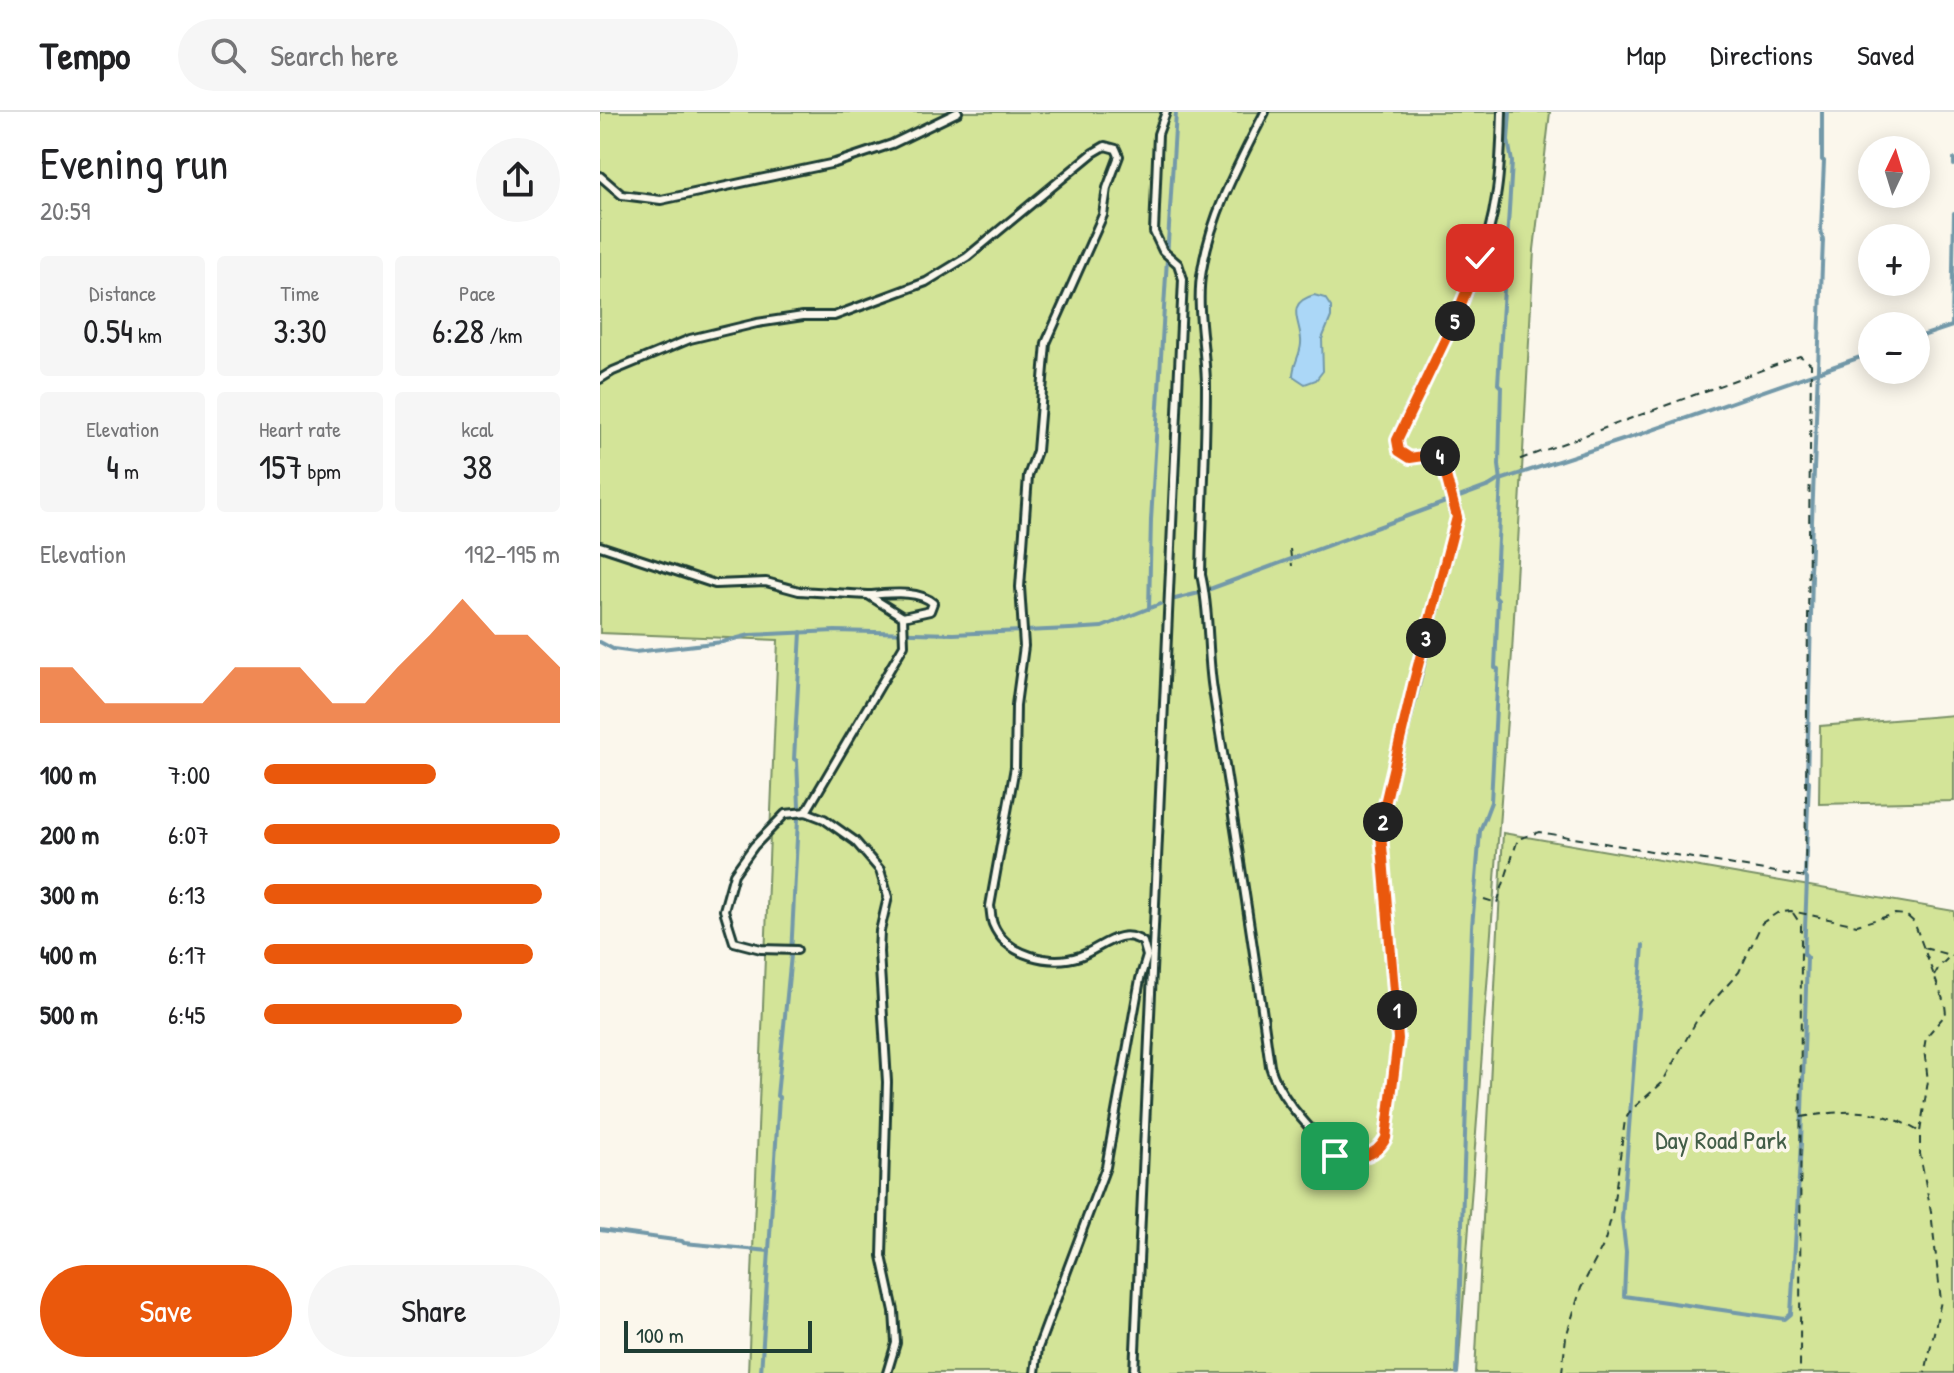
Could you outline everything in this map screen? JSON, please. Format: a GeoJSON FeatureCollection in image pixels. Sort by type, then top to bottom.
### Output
{"type":"FeatureCollection","features":[{"type":"Feature","properties":{"kind":"lane"},"geometry":{"type":"LineString","coordinates":[[600,176],[622,195],[661,200],[835,163],[892,144],[958,112]]}},
{"type":"Feature","properties":{"kind":"lane"},"geometry":{"type":"LineString","coordinates":[[1134,1373],[1183,279],[1178,264],[1163,251],[1154,232],[1158,134],[1166,112]]}},
{"type":"Feature","properties":{"kind":"lane"},"geometry":{"type":"LineString","coordinates":[[1265,112],[1227,191],[1201,272],[1206,383],[1203,582],[1207,599],[1207,648],[1270,1066],[1283,1094],[1335,1156],[1361,1158],[1380,1148],[1386,1138],[1398,1039],[1381,834],[1385,804],[1457,517],[1441,457],[1437,454],[1410,458],[1399,451],[1397,440],[1455,319],[1480,258],[1496,199],[1502,112]]}},
{"type":"Feature","properties":{"kind":"lane"},"geometry":{"type":"LineString","coordinates":[[600,379],[690,339],[757,323],[803,316],[834,316],[926,282],[967,257],[1093,153],[1111,146],[1119,156],[1107,188],[1103,215],[1046,343],[1037,451],[1028,476],[1020,587],[1023,643],[1016,705],[1015,767],[990,906],[993,924],[1004,940],[1020,951],[1041,959],[1081,955],[1115,937],[1135,937],[1143,942],[1147,956],[1140,979],[1106,1167],[1038,1348],[1035,1373]]}},
{"type":"Feature","properties":{"kind":"lane"},"geometry":{"type":"LineString","coordinates":[[600,546],[715,584],[766,582],[799,591],[927,597],[933,603],[930,611],[903,621]]}},
{"type":"Feature","properties":{"kind":"lane"},"geometry":{"type":"LineString","coordinates":[[868,595],[903,621]]}},
{"type":"Feature","properties":{"kind":"lane"},"geometry":{"type":"LineString","coordinates":[[806,812],[899,657],[904,641],[903,621]]}},
{"type":"Feature","properties":{"kind":"lane"},"geometry":{"type":"LineString","coordinates":[[797,950],[761,949],[734,942],[724,910],[734,874],[754,846],[785,814],[806,812],[824,819],[855,841],[880,870],[888,897],[880,931],[879,952],[887,1082],[882,1256],[894,1311],[896,1343],[887,1373]]}},
{"type":"Feature","properties":{"kind":"path"},"geometry":{"type":"LineString","coordinates":[[1484,899],[1497,903],[1518,839],[1539,832],[1805,877],[1811,364],[1800,356],[1518,460]]}},
{"type":"Feature","properties":{"kind":"path"},"geometry":{"type":"LineString","coordinates":[[1290,549],[1292,566]]}},
{"type":"Feature","properties":{"kind":"path"},"geometry":{"type":"LineString","coordinates":[[1791,911],[1801,925],[1800,1373]]}},
{"type":"Feature","properties":{"kind":"path"},"geometry":{"type":"LineString","coordinates":[[1562,1373],[1566,1337],[1581,1288],[1604,1244],[1612,1215],[1625,1120],[1672,1069],[1698,1018],[1739,972],[1762,923],[1777,913],[1791,911],[1857,925],[1895,914],[1906,915],[1914,922],[1946,1014],[1926,1037],[1924,1049],[1928,1081],[1920,1154],[1931,1212],[1941,1301],[1925,1373]]}},
{"type":"Feature","properties":{"kind":"path"},"geometry":{"type":"LineString","coordinates":[[1923,948],[1952,956]]}},
{"type":"Feature","properties":{"kind":"path"},"geometry":{"type":"LineString","coordinates":[[1934,976],[1952,956]]}},
{"type":"Feature","properties":{"kind":"path"},"geometry":{"type":"LineString","coordinates":[[1800,1117],[1845,1111],[1893,1116],[1920,1132]]}},
{"type":"Feature","properties":{"kind":"green space"},"geometry":{"type":"Polygon","coordinates":[[[600,112],[1550,112],[1534,250],[1512,653],[1458,1373],[748,1373],[778,640],[600,633],[600,112]]]}},
{"type":"Feature","properties":{"kind":"green space"},"geometry":{"type":"Polygon","coordinates":[[[1954,715],[1954,801],[1819,804],[1820,726],[1954,715]]]}},
{"type":"Feature","properties":{"kind":"green space","name":"Day Road Park"},"geometry":{"type":"Polygon","coordinates":[[[1503,833],[1954,911],[1954,1373],[1475,1373],[1503,833]]]}},
{"type":"Feature","properties":{"kind":"water"},"geometry":{"type":"Polygon","coordinates":[[[1314,295],[1325,298],[1331,307],[1331,317],[1322,339],[1323,371],[1316,380],[1305,384],[1293,376],[1301,344],[1296,309],[1304,299],[1314,295]]]}},
{"type":"Feature","properties":{"kind":"waterway"},"geometry":{"type":"LineString","coordinates":[[1149,609],[1151,520],[1176,112]]}},
{"type":"Feature","properties":{"kind":"waterway"},"geometry":{"type":"LineString","coordinates":[[1457,1373],[1472,927],[1480,831],[1491,802],[1498,669],[1495,668],[1501,481],[1501,387],[1498,384],[1512,162],[1508,140],[1510,112]]}},
{"type":"Feature","properties":{"kind":"waterway"},"geometry":{"type":"LineString","coordinates":[[1643,945],[1622,1219],[1626,1252],[1624,1296],[1785,1319],[1791,1314],[1807,957],[1804,954],[1810,572],[1823,240],[1822,112]]}},
{"type":"Feature","properties":{"kind":"waterway"},"geometry":{"type":"LineString","coordinates":[[1954,159],[1954,165]]}},
{"type":"Feature","properties":{"kind":"waterway"},"geometry":{"type":"LineString","coordinates":[[1952,326],[1954,213]]}},
{"type":"Feature","properties":{"kind":"waterway"},"geometry":{"type":"LineString","coordinates":[[1930,333],[1952,326]]}},
{"type":"Feature","properties":{"kind":"waterway"},"geometry":{"type":"LineString","coordinates":[[1175,599],[1199,593],[1497,481],[1858,358]]}},
{"type":"Feature","properties":{"kind":"waterway"},"geometry":{"type":"LineString","coordinates":[[600,642],[613,649],[635,652],[722,642],[750,635],[835,631],[953,634],[1102,627],[1160,604]]}},
{"type":"Feature","properties":{"kind":"waterway"},"geometry":{"type":"LineString","coordinates":[[799,806],[797,761],[794,759],[801,632]]}},
{"type":"Feature","properties":{"kind":"waterway"},"geometry":{"type":"LineString","coordinates":[[761,1373],[777,1096],[791,955],[798,819]]}},
{"type":"Feature","properties":{"kind":"waterway"},"geometry":{"type":"LineString","coordinates":[[600,1230],[684,1243],[769,1251]]}},
{"type":"Feature","properties":{"kind":"route"},"geometry":{"type":"LineString","coordinates":[[1335,1156],[1361,1158],[1380,1148],[1386,1138],[1398,1039],[1381,834],[1385,804],[1414,681],[1457,517],[1441,457],[1437,454],[1410,458],[1399,451],[1397,440],[1455,319],[1480,258]]}}]}
